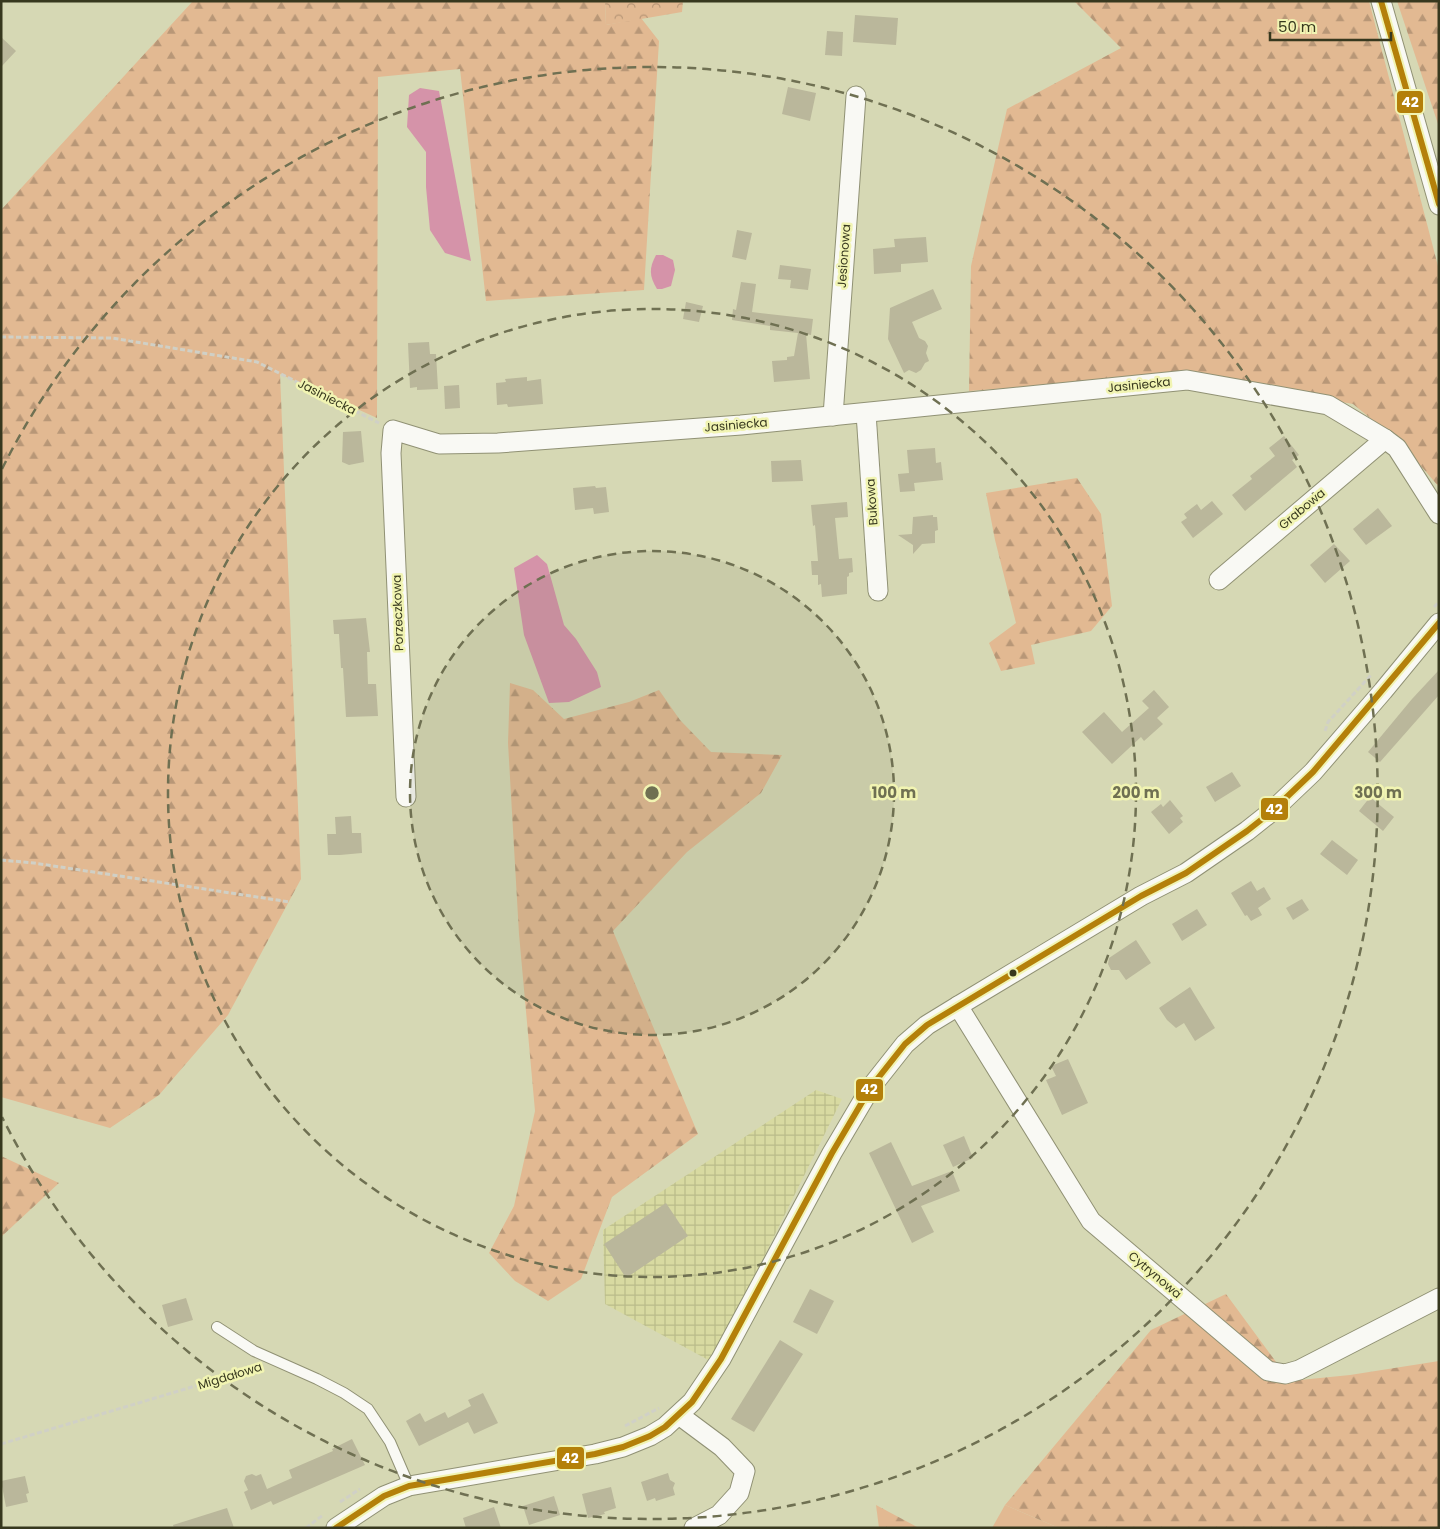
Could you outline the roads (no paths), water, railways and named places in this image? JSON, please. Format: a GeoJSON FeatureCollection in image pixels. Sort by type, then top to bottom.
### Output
{"type":"FeatureCollection","features":[{"type":"Feature","properties":{"kind":"street"},"geometry":{"type":"LineString","coordinates":[[1380,1],[1439,206]]}},
{"type":"Feature","properties":{"kind":"street","name":"Jesionowa"},"geometry":{"type":"LineString","coordinates":[[833,416],[856,96]]}},
{"type":"Feature","properties":{"kind":"street","name":"Jasiniecka"},"geometry":{"type":"LineString","coordinates":[[393,430],[439,444],[498,443],[741,425],[1187,380],[1328,404],[1385,438],[1396,448],[1439,514]]}},
{"type":"Feature","properties":{"kind":"street","name":"Bukowa"},"geometry":{"type":"LineString","coordinates":[[866,413],[878,591]]}},
{"type":"Feature","properties":{"kind":"street","name":"Porzeczkowa"},"geometry":{"type":"LineString","coordinates":[[393,430],[391,453],[406,797]]}},
{"type":"Feature","properties":{"kind":"street","name":"Grabowa"},"geometry":{"type":"LineString","coordinates":[[1218,580],[1385,438]]}},
{"type":"Feature","properties":{"kind":"street"},"geometry":{"type":"LineString","coordinates":[[336,1528],[384,1496],[410,1486],[595,1454],[623,1447],[650,1436],[679,1415],[692,1402],[721,1359],[832,1153],[870,1087],[905,1044],[927,1025],[958,1006],[1141,896],[1186,873],[1271,812],[1313,772],[1383,691],[1436,616]]}},
{"type":"Feature","properties":{"kind":"street","name":"Cytrynowa"},"geometry":{"type":"LineString","coordinates":[[958,1006],[1091,1221],[1268,1371],[1285,1374],[1300,1370],[1439,1298]]}},
{"type":"Feature","properties":{"kind":"street"},"geometry":{"type":"LineString","coordinates":[[679,1415],[722,1447],[745,1472],[739,1492],[719,1515],[694,1528]]}},
{"type":"Feature","properties":{"kind":"lane","name":"Migdałowa"},"geometry":{"type":"LineString","coordinates":[[217,1327],[254,1351],[317,1379],[344,1393],[368,1409],[390,1442],[410,1486]]}}]}
